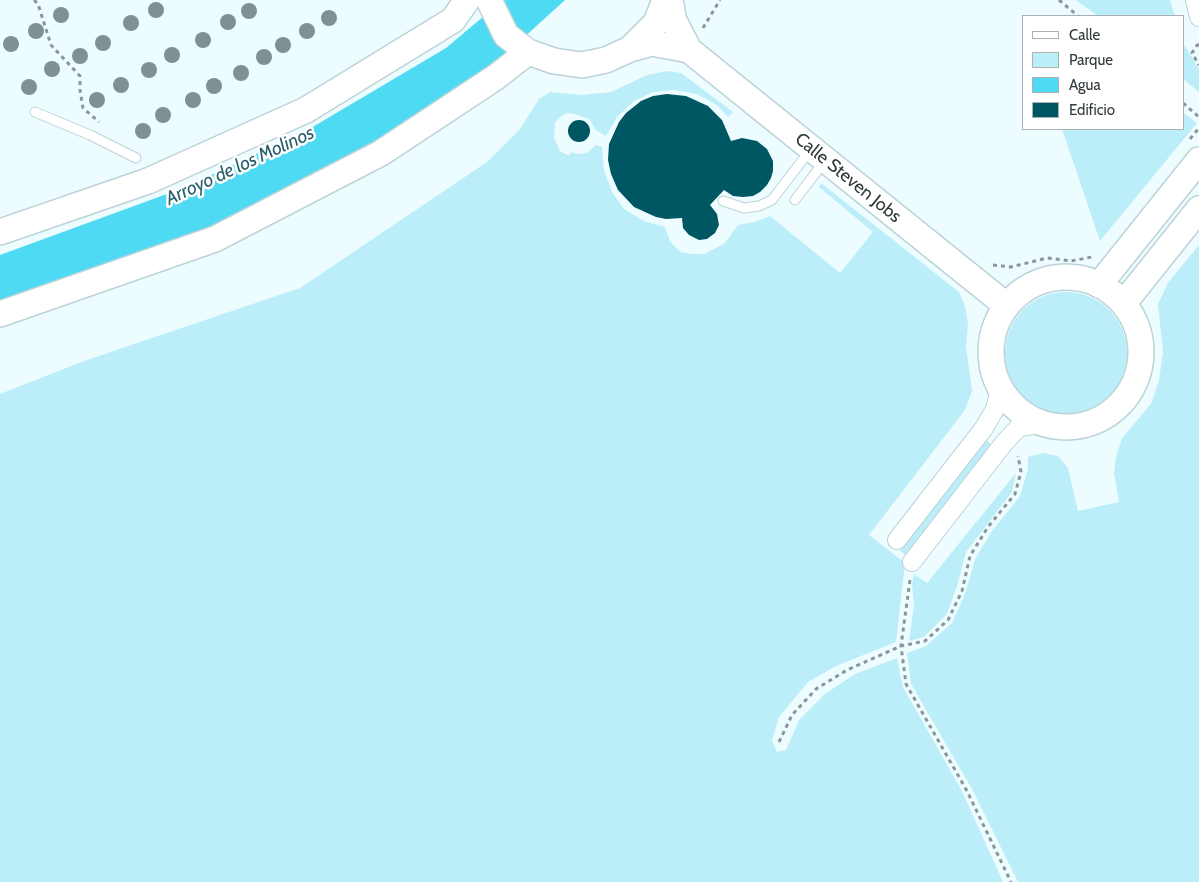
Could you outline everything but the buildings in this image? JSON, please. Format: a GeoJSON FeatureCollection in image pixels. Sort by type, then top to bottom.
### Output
{"type":"FeatureCollection","features":[{"type":"Feature","properties":{"kind":"street"},"geometry":{"type":"LineString","coordinates":[[0,232],[148,181],[306,110],[453,20],[467,0]]}},
{"type":"Feature","properties":{"kind":"street"},"geometry":{"type":"LineString","coordinates":[[489,0],[506,35],[528,52],[554,61],[582,65],[606,60],[630,49],[656,23],[665,0]]}},
{"type":"Feature","properties":{"kind":"street","name":"Calle Steven Jobs"},"geometry":{"type":"LineString","coordinates":[[670,0],[674,21],[689,50],[1007,306]]}},
{"type":"Feature","properties":{"kind":"street"},"geometry":{"type":"LineString","coordinates":[[1195,0],[1199,17]]}},
{"type":"Feature","properties":{"kind":"street","name":"Calle Steven Jobs"},"geometry":{"type":"LineString","coordinates":[[630,49],[652,43],[689,50]]}},
{"type":"Feature","properties":{"kind":"street"},"geometry":{"type":"LineString","coordinates":[[0,314],[215,239],[381,154],[496,77],[528,52]]}},
{"type":"Feature","properties":{"kind":"street"},"geometry":{"type":"LineString","coordinates":[[1100,285],[1193,151]]}},
{"type":"Feature","properties":{"kind":"street"},"geometry":{"type":"LineString","coordinates":[[1124,303],[1199,209]]}},
{"type":"Feature","properties":{"kind":"street"},"geometry":{"type":"LineString","coordinates":[[1052,277],[1079,277],[1107,288],[1124,303],[1138,328],[1142,348],[1129,396],[1108,416],[1071,429],[1028,419],[1011,405],[991,364],[991,341],[1001,312],[1022,290],[1052,277]]}},
{"type":"Feature","properties":{"kind":"street"},"geometry":{"type":"LineString","coordinates":[[897,540],[984,428],[995,409],[1002,386]]}},
{"type":"Feature","properties":{"kind":"street"},"geometry":{"type":"LineString","coordinates":[[912,562],[1004,443],[1019,427],[1047,424]]}},
{"type":"Feature","properties":{"kind":"lane"},"geometry":{"type":"LineString","coordinates":[[35,112],[90,135],[136,158]]}},
{"type":"Feature","properties":{"kind":"lane"},"geometry":{"type":"LineString","coordinates":[[795,200],[819,154]]}},
{"type":"Feature","properties":{"kind":"lane"},"geometry":{"type":"LineString","coordinates":[[723,201],[744,208],[760,206],[772,200],[819,154]]}},
{"type":"Feature","properties":{"kind":"path"},"geometry":{"type":"LineString","coordinates":[[34,0],[38,4],[51,45],[80,76],[83,108],[104,127]]}},
{"type":"Feature","properties":{"kind":"path"},"geometry":{"type":"LineString","coordinates":[[689,50],[720,0]]}},
{"type":"Feature","properties":{"kind":"path"},"geometry":{"type":"LineString","coordinates":[[1059,0],[1077,15]]}},
{"type":"Feature","properties":{"kind":"path"},"geometry":{"type":"LineString","coordinates":[[1199,45],[1192,53],[1199,65]]}},
{"type":"Feature","properties":{"kind":"path"},"geometry":{"type":"LineString","coordinates":[[1184,104],[1199,117]]}},
{"type":"Feature","properties":{"kind":"path"},"geometry":{"type":"LineString","coordinates":[[1193,151],[1199,128]]}},
{"type":"Feature","properties":{"kind":"path"},"geometry":{"type":"LineString","coordinates":[[988,264],[1011,267],[1047,258],[1071,260],[1094,256]]}},
{"type":"Feature","properties":{"kind":"path"},"geometry":{"type":"LineString","coordinates":[[779,742],[792,715],[816,689],[847,670],[901,646],[925,640],[948,620],[962,591],[970,556],[988,527],[1015,494],[1021,472],[1017,453]]}},
{"type":"Feature","properties":{"kind":"path"},"geometry":{"type":"LineString","coordinates":[[912,562],[901,646],[906,684],[967,791],[1011,882]]}},
{"type":"Feature","properties":{"kind":"green space"},"geometry":{"type":"Polygon","coordinates":[[[1076,0],[1170,0],[1175,15],[1097,15],[1076,0]]]}},
{"type":"Feature","properties":{"kind":"green space"},"geometry":{"type":"Polygon","coordinates":[[[1184,45],[1199,69],[1199,92],[1184,80],[1184,45]]]}},
{"type":"Feature","properties":{"kind":"green space"},"geometry":{"type":"Polygon","coordinates":[[[668,71],[681,73],[733,112],[728,117],[717,105],[697,94],[674,90],[653,92],[634,101],[617,117],[606,136],[596,130],[589,119],[575,114],[567,113],[555,123],[554,138],[560,151],[569,156],[571,152],[577,154],[587,153],[596,145],[602,147],[604,170],[612,192],[624,209],[644,221],[665,227],[670,241],[680,252],[692,254],[705,254],[725,243],[738,225],[755,222],[770,216],[840,273],[873,232],[819,187],[821,183],[959,292],[965,306],[968,323],[966,346],[972,391],[965,410],[869,535],[905,563],[896,642],[836,666],[808,682],[779,717],[772,740],[777,752],[786,750],[799,720],[825,694],[855,674],[897,658],[903,687],[962,791],[1003,882],[0,882],[0,394],[84,361],[300,288],[487,162],[520,129],[539,99],[550,92],[582,95],[611,92],[647,75],[668,71]]]}},
{"type":"Feature","properties":{"kind":"green space"},"geometry":{"type":"Polygon","coordinates":[[[1184,113],[1197,123],[1100,241],[1062,130],[1184,130],[1184,113]]]}},
{"type":"Feature","properties":{"kind":"green space"},"geometry":{"type":"Polygon","coordinates":[[[1199,245],[1199,882],[1018,882],[972,789],[911,684],[907,653],[926,646],[952,623],[965,594],[975,559],[992,531],[1020,496],[1028,469],[1028,457],[1044,453],[1058,456],[1068,468],[1078,511],[1119,502],[1114,473],[1116,457],[1122,438],[1151,404],[1159,380],[1163,352],[1158,304],[1168,283],[1199,245]]]}},
{"type":"Feature","properties":{"kind":"green space"},"geometry":{"type":"Polygon","coordinates":[[[1066,292],[1078,293],[1089,297],[1100,302],[1109,310],[1117,319],[1122,330],[1126,341],[1126,365],[1122,376],[1117,387],[1109,396],[1100,404],[1089,409],[1078,413],[1066,414],[1054,413],[1043,409],[1032,404],[1023,396],[1015,387],[1010,376],[1006,365],[1005,353],[1006,341],[1010,330],[1015,319],[1023,310],[1032,302],[1043,297],[1054,293],[1066,292]]]}},
{"type":"Feature","properties":{"kind":"green space"},"geometry":{"type":"Polygon","coordinates":[[[986,440],[992,445],[907,556],[900,551],[986,440]]]}},
{"type":"Feature","properties":{"kind":"green space"},"geometry":{"type":"Polygon","coordinates":[[[1016,473],[1012,492],[966,552],[947,614],[924,637],[909,641],[914,605],[912,584],[914,574],[927,583],[1016,473]]]}},
{"type":"Feature","properties":{"kind":"water","name":"Arroyo de los Molinos"},"geometry":{"type":"Polygon","coordinates":[[[503,0],[565,0],[466,90],[398,133],[278,197],[141,256],[0,304],[0,255],[186,187],[311,128],[446,48],[503,0]]]}}]}
